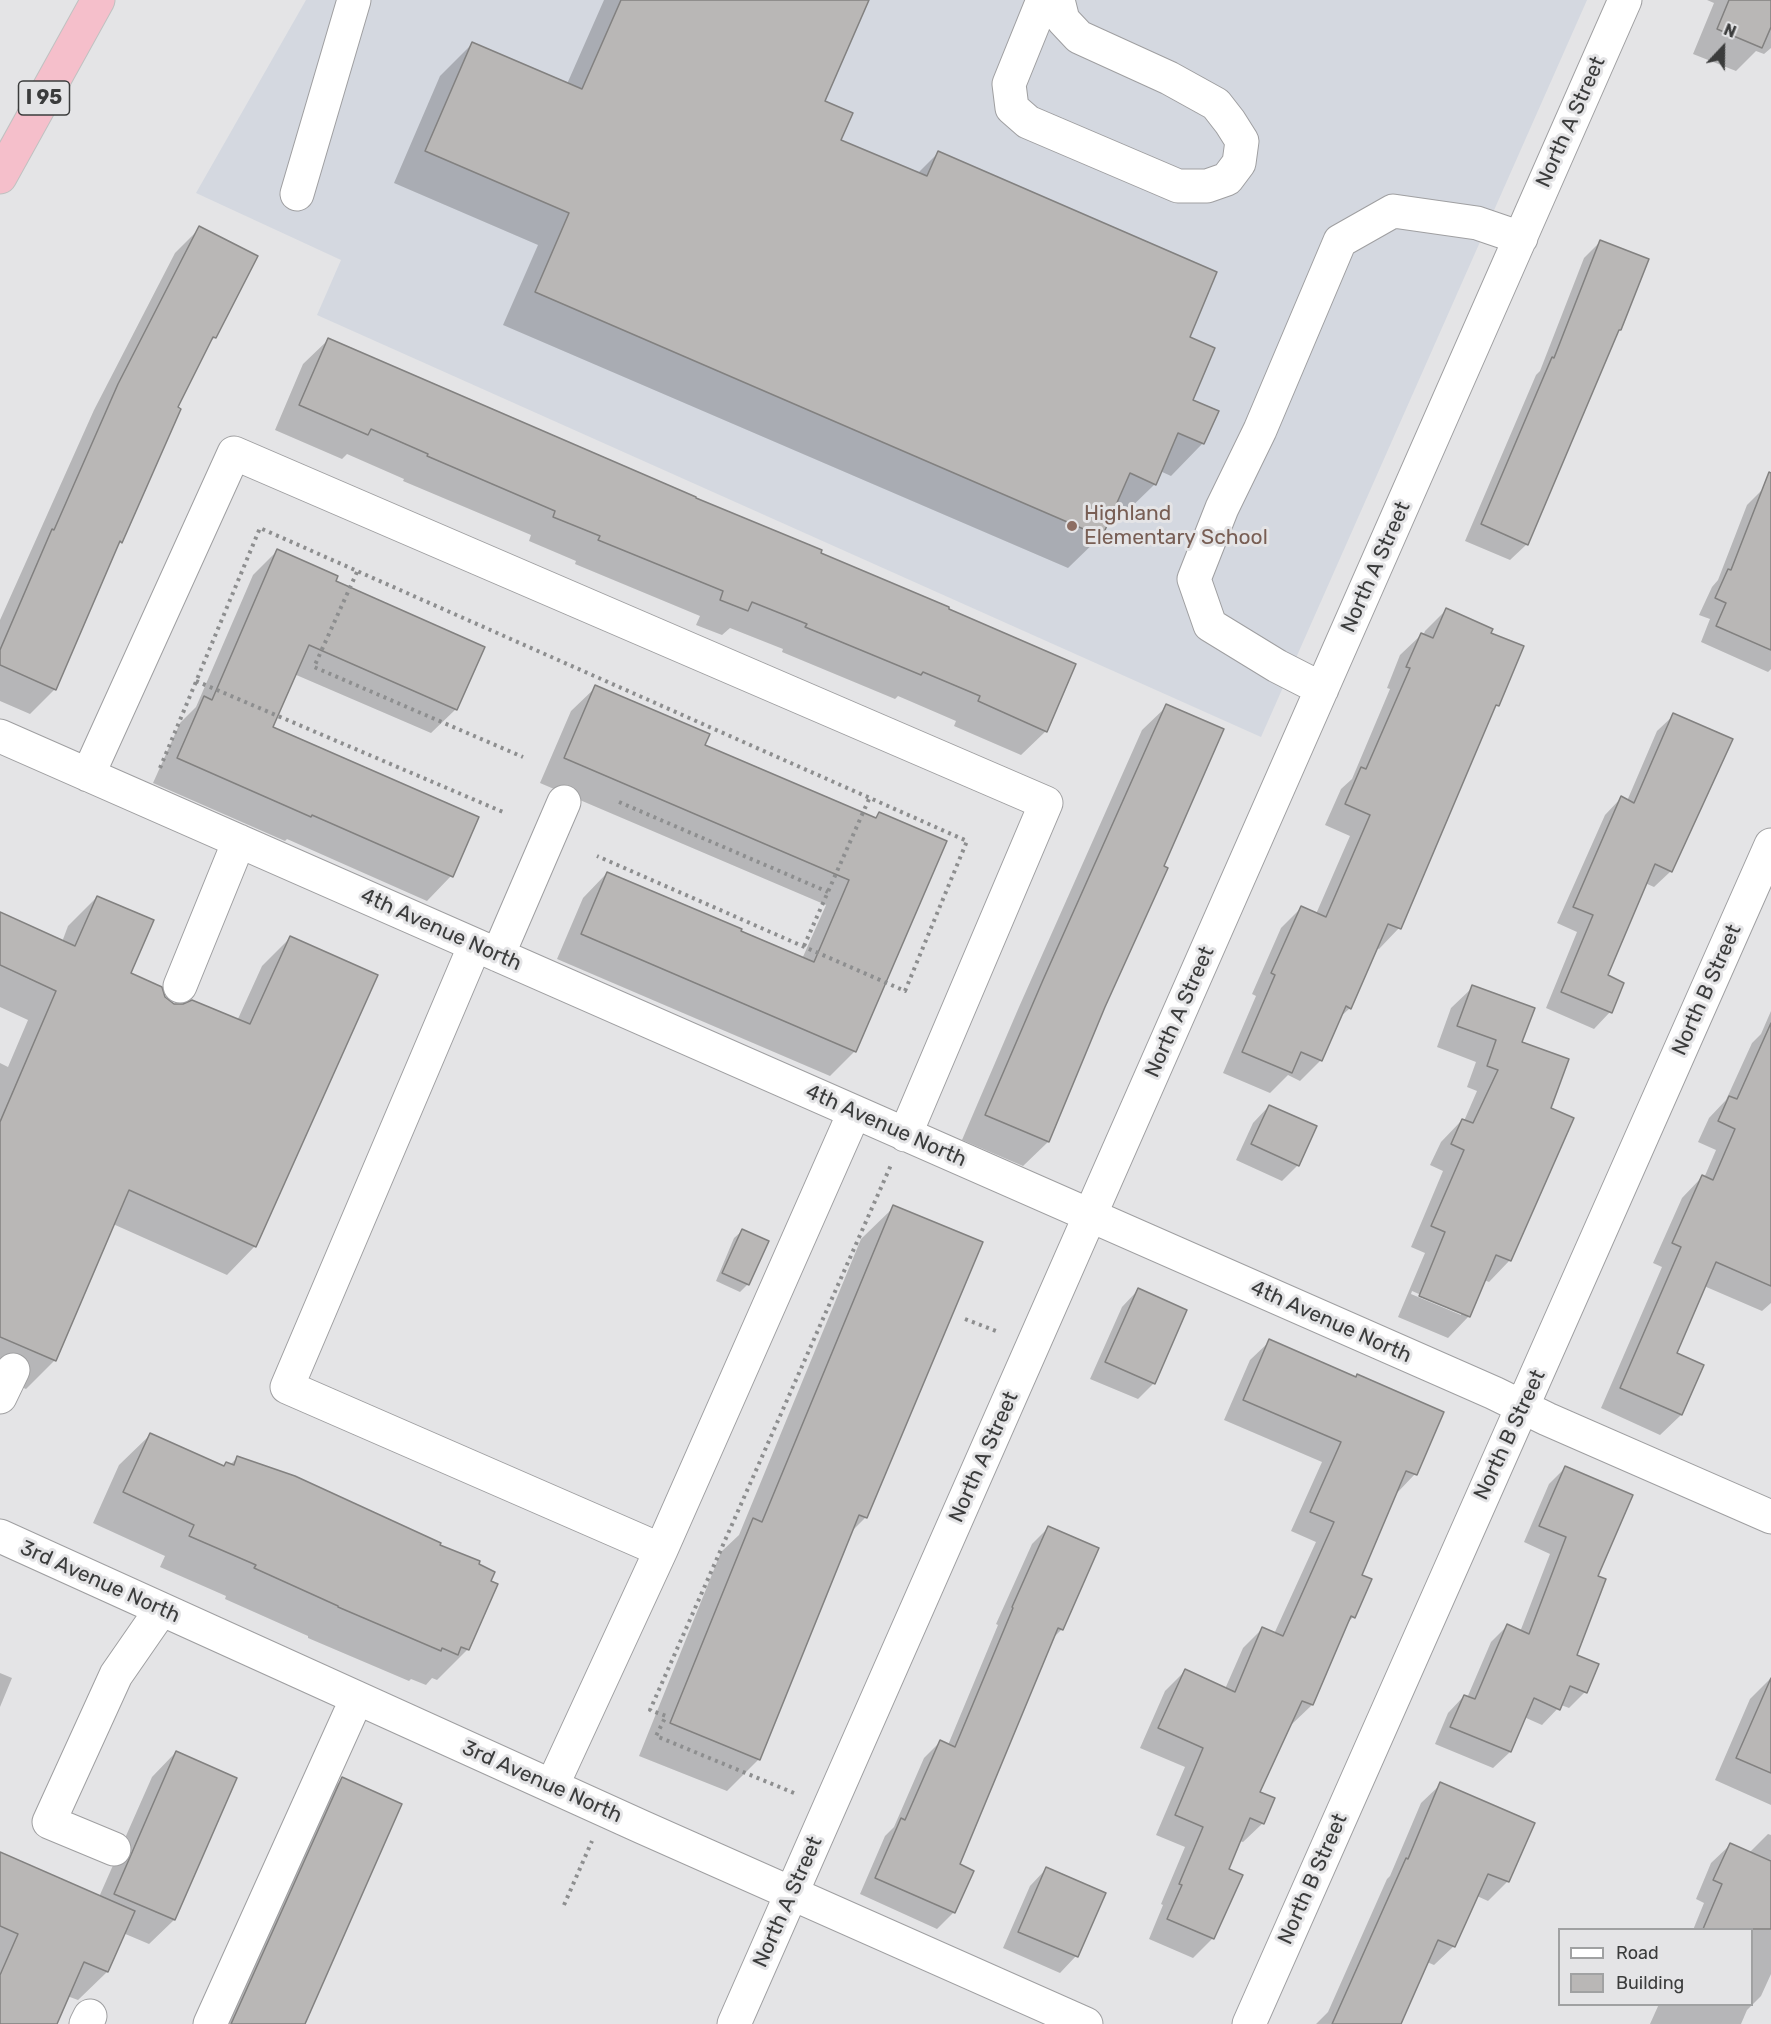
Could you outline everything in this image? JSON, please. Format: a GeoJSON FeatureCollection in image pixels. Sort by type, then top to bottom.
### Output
{"type":"FeatureCollection","features":[{"type":"Feature","properties":{"kind":"highway","name":"I 95"},"geometry":{"type":"LineString","coordinates":[[0,177],[97,6]]}},
{"type":"Feature","properties":{"kind":"street"},"geometry":{"type":"LineString","coordinates":[[297,194],[354,0]]}},
{"type":"Feature","properties":{"kind":"street"},"geometry":{"type":"LineString","coordinates":[[1043,0],[1009,84],[1012,108],[1028,122],[1178,186],[1207,186],[1227,179],[1239,163],[1242,141],[1216,104],[1169,78],[1079,37],[1063,20],[1058,0]]}},
{"type":"Feature","properties":{"kind":"street","name":"North A Street"},"geometry":{"type":"LineString","coordinates":[[734,2024],[1625,0]]}},
{"type":"Feature","properties":{"kind":"street"},"geometry":{"type":"LineString","coordinates":[[1322,689],[1277,666],[1210,625],[1194,579],[1222,508],[1260,430],[1340,241],[1393,211],[1477,223],[1521,238]]}},
{"type":"Feature","properties":{"kind":"street"},"geometry":{"type":"LineString","coordinates":[[88,775],[234,453],[1046,803],[900,1147]]}},
{"type":"Feature","properties":{"kind":"street","name":"4th Avenue North"},"geometry":{"type":"LineString","coordinates":[[0,736],[854,1113],[900,1147],[1090,1216],[1771,1517]]}},
{"type":"Feature","properties":{"kind":"street"},"geometry":{"type":"LineString","coordinates":[[564,802],[486,950],[287,1387],[661,1550]]}},
{"type":"Feature","properties":{"kind":"street"},"geometry":{"type":"LineString","coordinates":[[180,986],[239,841]]}},
{"type":"Feature","properties":{"kind":"street","name":"North B Street"},"geometry":{"type":"LineString","coordinates":[[1249,2024],[1771,845]]}},
{"type":"Feature","properties":{"kind":"street"},"geometry":{"type":"LineString","coordinates":[[552,1786],[661,1550],[854,1113]]}},
{"type":"Feature","properties":{"kind":"street","name":"3rd Avenue North"},"geometry":{"type":"LineString","coordinates":[[0,1536],[792,1894],[1086,2024]]}},
{"type":"Feature","properties":{"kind":"street"},"geometry":{"type":"LineString","coordinates":[[114,1850],[49,1822],[116,1675],[161,1610]]}},
{"type":"Feature","properties":{"kind":"street"},"geometry":{"type":"LineString","coordinates":[[210,2024],[357,1698]]}},
{"type":"Feature","properties":{"kind":"path"},"geometry":{"type":"LineString","coordinates":[[156,777],[260,528],[967,842],[905,990],[597,856]]}},
{"type":"Feature","properties":{"kind":"path"},"geometry":{"type":"LineString","coordinates":[[357,572],[314,667],[524,757]]}},
{"type":"Feature","properties":{"kind":"path"},"geometry":{"type":"LineString","coordinates":[[196,681],[503,812]]}},
{"type":"Feature","properties":{"kind":"path"},"geometry":{"type":"LineString","coordinates":[[804,947],[869,799]]}},
{"type":"Feature","properties":{"kind":"path"},"geometry":{"type":"LineString","coordinates":[[619,802],[828,892]]}},
{"type":"Feature","properties":{"kind":"path"},"geometry":{"type":"LineString","coordinates":[[794,1793],[656,1736],[666,1716],[650,1710],[900,1147]]}},
{"type":"Feature","properties":{"kind":"path"},"geometry":{"type":"LineString","coordinates":[[965,1319],[996,1331]]}},
{"type":"Feature","properties":{"kind":"path"},"geometry":{"type":"LineString","coordinates":[[564,1905],[594,1835]]}},
{"type":"Feature","properties":{"kind":"shaded area","name":"Highland Elementary School"},"geometry":{"type":"Polygon","coordinates":[[[306,0],[1587,0],[1261,737],[317,315],[341,260],[196,193],[306,0]]]}},
{"type":"Feature","properties":{"kind":"building"},"geometry":{"type":"Polygon","coordinates":[[[621,0],[869,0],[825,101],[853,113],[841,140],[927,176],[938,151],[1217,272],[1190,337],[1215,348],[1193,400],[1219,411],[1204,444],[1178,433],[1156,485],[1130,473],[1102,537],[535,292],[569,213],[425,151],[472,42],[582,89],[621,0]]]}},
{"type":"Feature","properties":{"kind":"building"},"geometry":{"type":"Polygon","coordinates":[[[1729,0],[1771,0],[1771,27],[1762,48],[1717,29],[1729,0]]]}},
{"type":"Feature","properties":{"kind":"building"},"geometry":{"type":"Polygon","coordinates":[[[199,226],[258,256],[216,338],[213,337],[178,407],[181,409],[122,543],[120,541],[56,690],[0,665],[0,650],[118,384],[199,226]]]}},
{"type":"Feature","properties":{"kind":"building"},"geometry":{"type":"Polygon","coordinates":[[[1600,240],[1649,259],[1621,330],[1619,330],[1528,545],[1481,524],[1552,357],[1554,358],[1600,240]]]}},
{"type":"Feature","properties":{"kind":"building"},"geometry":{"type":"Polygon","coordinates":[[[328,338],[696,498],[822,550],[821,553],[1076,664],[1047,732],[978,701],[980,696],[923,672],[921,675],[805,627],[807,624],[752,602],[748,611],[720,600],[723,591],[598,540],[600,536],[553,517],[555,511],[427,456],[428,454],[371,429],[368,435],[299,405],[328,338]]]}},
{"type":"Feature","properties":{"kind":"building"},"geometry":{"type":"Polygon","coordinates":[[[1769,472],[1771,473],[1771,650],[1716,626],[1726,603],[1715,598],[1728,569],[1731,570],[1769,472]]]}},
{"type":"Feature","properties":{"kind":"building"},"geometry":{"type":"Polygon","coordinates":[[[277,549],[338,576],[336,581],[485,647],[457,710],[309,645],[273,727],[479,817],[453,877],[177,758],[204,696],[212,700],[277,549]]]}},
{"type":"Feature","properties":{"kind":"building"},"geometry":{"type":"Polygon","coordinates":[[[1446,608],[1493,629],[1491,633],[1524,646],[1499,706],[1496,705],[1401,929],[1388,924],[1351,1009],[1346,1006],[1322,1061],[1301,1052],[1292,1073],[1242,1052],[1275,975],[1271,973],[1301,906],[1326,917],[1370,815],[1345,804],[1361,767],[1366,769],[1410,668],[1406,667],[1421,633],[1433,638],[1446,608]]]}},
{"type":"Feature","properties":{"kind":"building"},"geometry":{"type":"Polygon","coordinates":[[[595,685],[710,734],[705,745],[876,818],[879,812],[947,841],[856,1052],[581,934],[607,872],[814,962],[849,880],[564,758],[595,685]]]}},
{"type":"Feature","properties":{"kind":"building"},"geometry":{"type":"Polygon","coordinates":[[[1166,704],[1224,729],[1164,866],[1168,868],[1105,1007],[1049,1142],[985,1115],[1166,704]]]}},
{"type":"Feature","properties":{"kind":"building"},"geometry":{"type":"Polygon","coordinates":[[[1673,713],[1733,739],[1672,872],[1655,864],[1608,975],[1624,983],[1612,1013],[1561,992],[1593,915],[1573,907],[1621,796],[1634,803],[1673,713]]]}},
{"type":"Feature","properties":{"kind":"building"},"geometry":{"type":"Polygon","coordinates":[[[97,896],[154,920],[131,973],[162,987],[165,997],[174,1004],[183,1004],[192,1000],[250,1024],[290,936],[378,975],[256,1247],[129,1190],[56,1361],[0,1337],[0,1122],[56,991],[0,965],[0,912],[75,946],[97,896]]]}},
{"type":"Feature","properties":{"kind":"building"},"geometry":{"type":"Polygon","coordinates":[[[1472,985],[1535,1008],[1522,1042],[1569,1059],[1551,1108],[1574,1118],[1511,1261],[1496,1255],[1470,1317],[1419,1296],[1445,1232],[1431,1226],[1464,1150],[1451,1144],[1462,1119],[1473,1123],[1498,1070],[1487,1066],[1496,1040],[1457,1026],[1472,985]]]}},
{"type":"Feature","properties":{"kind":"building"},"geometry":{"type":"Polygon","coordinates":[[[1771,1023],[1771,1286],[1716,1262],[1677,1353],[1704,1365],[1682,1415],[1620,1388],[1681,1247],[1672,1243],[1702,1175],[1713,1180],[1735,1129],[1718,1121],[1729,1096],[1737,1099],[1771,1023]]]}},
{"type":"Feature","properties":{"kind":"building"},"geometry":{"type":"Polygon","coordinates":[[[1269,1105],[1317,1126],[1299,1166],[1251,1144],[1269,1105]]]}},
{"type":"Feature","properties":{"kind":"building"},"geometry":{"type":"Polygon","coordinates":[[[893,1205],[983,1242],[867,1518],[859,1515],[760,1760],[670,1723],[753,1518],[762,1522],[893,1205]]]}},
{"type":"Feature","properties":{"kind":"building"},"geometry":{"type":"Polygon","coordinates":[[[742,1229],[769,1241],[749,1285],[722,1273],[742,1229]]]}},
{"type":"Feature","properties":{"kind":"building"},"geometry":{"type":"Polygon","coordinates":[[[1138,1288],[1187,1310],[1155,1384],[1105,1362],[1138,1288]]]}},
{"type":"Feature","properties":{"kind":"building"},"geometry":{"type":"Polygon","coordinates":[[[1269,1339],[1444,1412],[1417,1475],[1406,1471],[1362,1575],[1372,1579],[1355,1618],[1351,1616],[1313,1705],[1302,1701],[1260,1792],[1275,1798],[1264,1824],[1250,1818],[1229,1869],[1243,1875],[1214,1939],[1167,1919],[1203,1827],[1175,1815],[1203,1748],[1158,1728],[1185,1669],[1235,1692],[1262,1627],[1283,1636],[1334,1522],[1310,1512],[1341,1442],[1243,1400],[1269,1339]]]}},
{"type":"Feature","properties":{"kind":"building"},"geometry":{"type":"Polygon","coordinates":[[[150,1433],[224,1466],[226,1462],[234,1465],[237,1456],[295,1476],[441,1543],[440,1545],[480,1561],[479,1564],[495,1572],[491,1581],[498,1584],[469,1650],[461,1647],[458,1655],[442,1648],[441,1651],[338,1607],[254,1568],[256,1565],[189,1536],[194,1525],[123,1492],[150,1433]]]}},
{"type":"Feature","properties":{"kind":"building"},"geometry":{"type":"Polygon","coordinates":[[[1565,1466],[1633,1495],[1598,1576],[1606,1579],[1577,1655],[1599,1664],[1587,1693],[1570,1686],[1560,1710],[1534,1698],[1511,1752],[1450,1727],[1464,1695],[1475,1699],[1507,1624],[1529,1634],[1566,1537],[1539,1526],[1565,1466]]]}},
{"type":"Feature","properties":{"kind":"building"},"geometry":{"type":"Polygon","coordinates":[[[1048,1526],[1099,1548],[1063,1630],[1058,1628],[960,1864],[974,1871],[955,1913],[875,1878],[901,1818],[905,1820],[940,1740],[955,1747],[1048,1526]]]}},
{"type":"Feature","properties":{"kind":"building"},"geometry":{"type":"Polygon","coordinates":[[[1771,1678],[1771,1773],[1736,1758],[1771,1678]]]}},
{"type":"Feature","properties":{"kind":"building"},"geometry":{"type":"Polygon","coordinates":[[[176,1751],[237,1778],[175,1920],[114,1894],[176,1751]]]}},
{"type":"Feature","properties":{"kind":"building"},"geometry":{"type":"Polygon","coordinates":[[[342,1777],[402,1804],[305,2024],[231,2024],[342,1777]]]}},
{"type":"Feature","properties":{"kind":"building"},"geometry":{"type":"Polygon","coordinates":[[[1440,1782],[1535,1823],[1509,1882],[1488,1874],[1455,1947],[1438,1940],[1401,2024],[1332,2024],[1406,1858],[1408,1859],[1440,1782]]]}},
{"type":"Feature","properties":{"kind":"building"},"geometry":{"type":"Polygon","coordinates":[[[1730,1843],[1771,1861],[1771,1929],[1703,1928],[1722,1884],[1713,1880],[1730,1843]]]}},
{"type":"Feature","properties":{"kind":"building"},"geometry":{"type":"Polygon","coordinates":[[[0,1852],[135,1911],[108,1972],[84,1962],[57,2024],[0,2024],[0,1975],[18,1934],[0,1926],[0,1852]]]}},
{"type":"Feature","properties":{"kind":"building"},"geometry":{"type":"Polygon","coordinates":[[[1046,1867],[1106,1893],[1078,1957],[1018,1932],[1046,1867]]]}},
{"type":"Feature","properties":{"kind":"place","name":"Highland Elementary School"},"geometry":{"type":"Point","coordinates":[1072,526]}}]}
